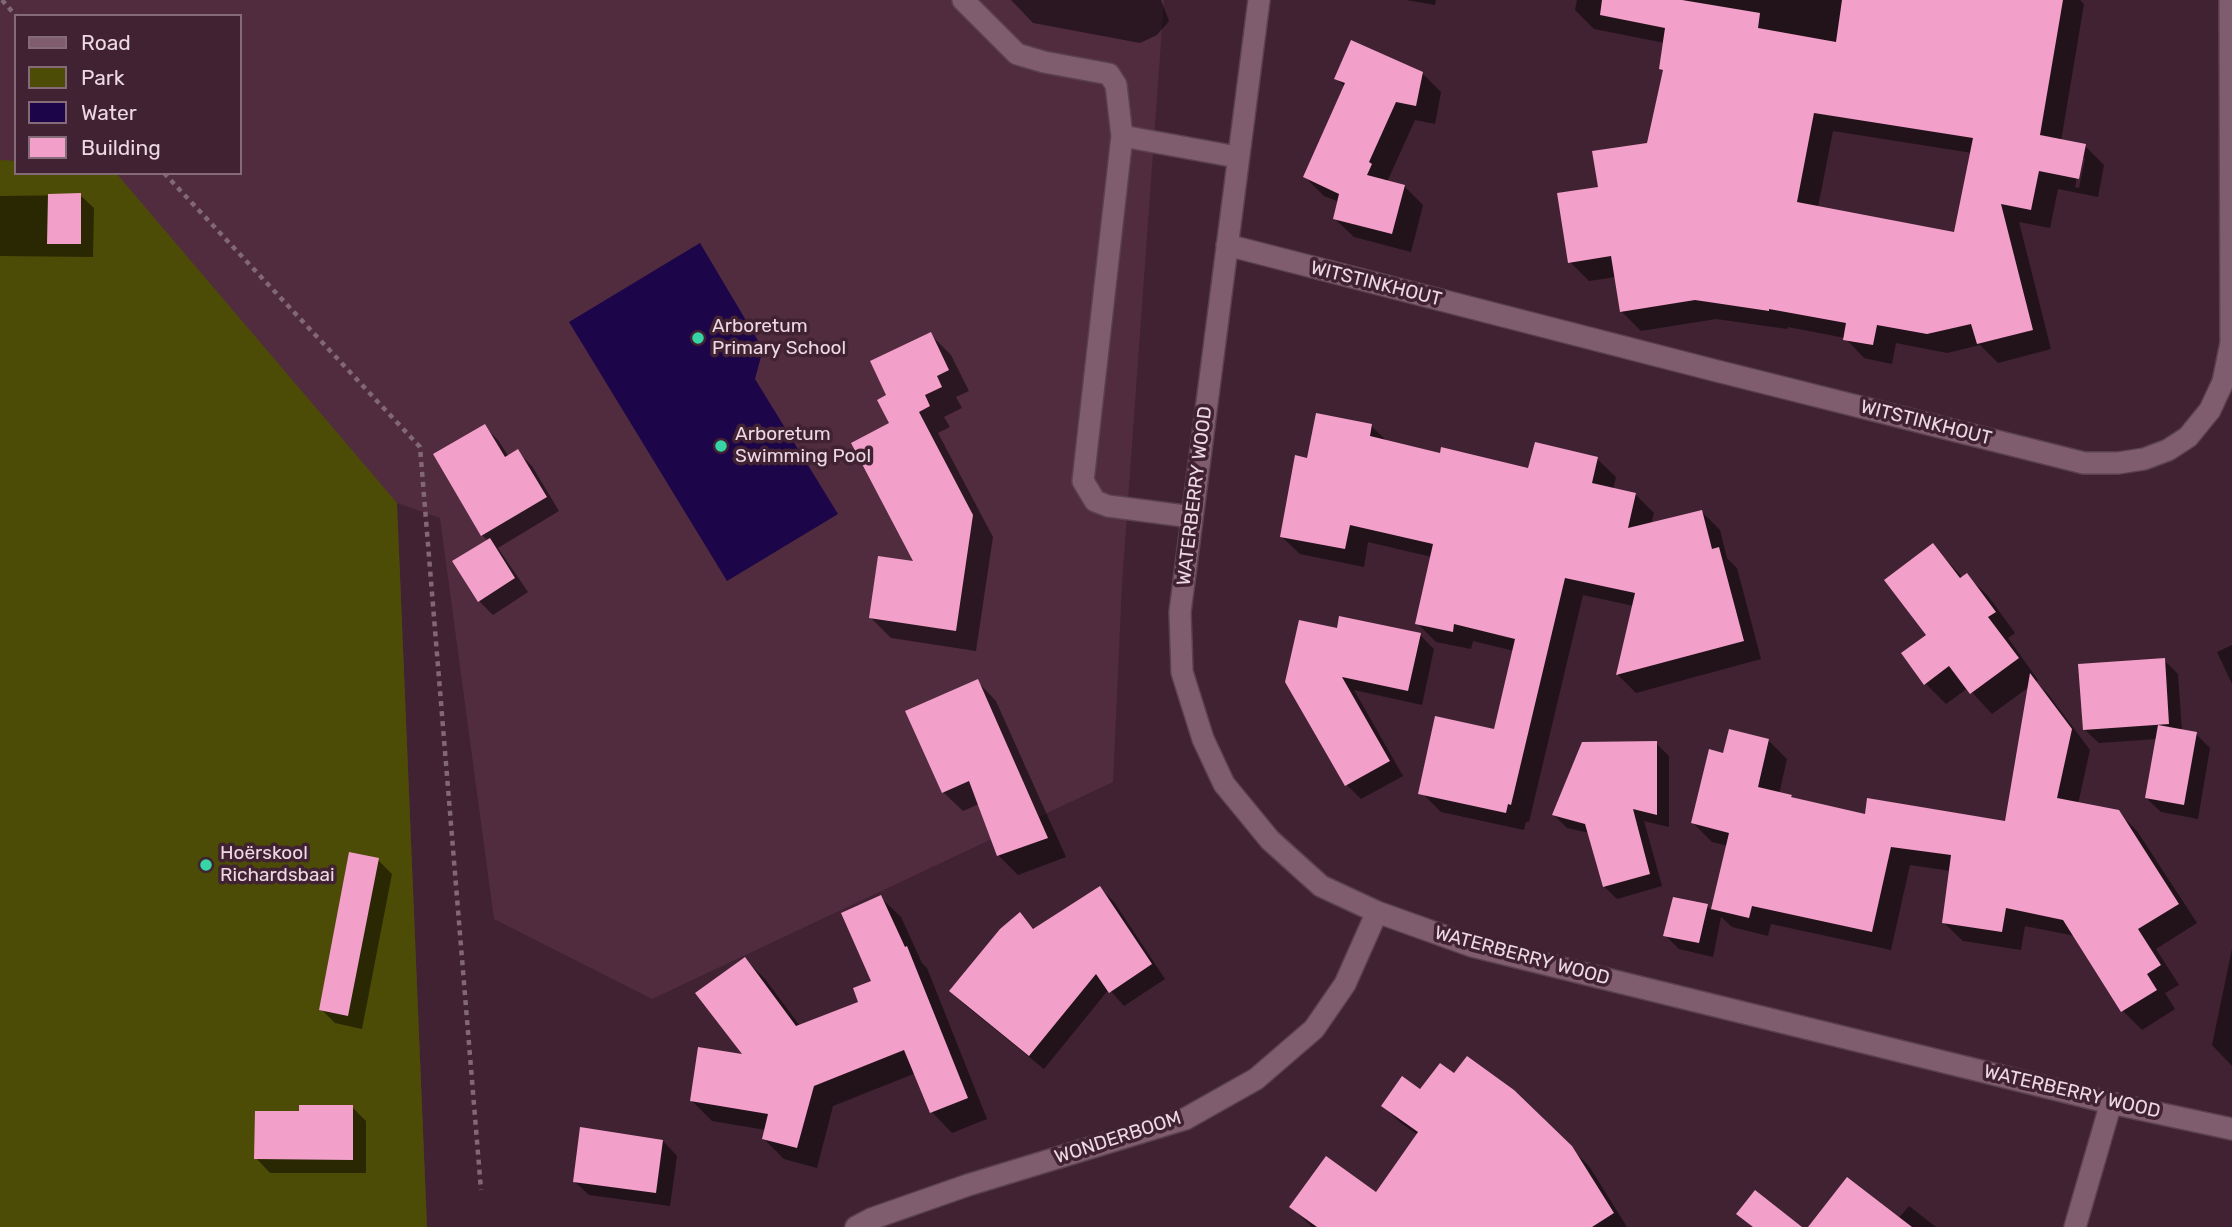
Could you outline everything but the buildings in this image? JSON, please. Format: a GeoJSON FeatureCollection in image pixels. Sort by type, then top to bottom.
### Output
{"type":"FeatureCollection","features":[{"type":"Feature","properties":{"kind":"street"},"geometry":{"type":"LineString","coordinates":[[963,0],[1017,54],[1109,74],[1116,85],[1122,136],[1083,481],[1095,501],[1108,506],[1192,517]]}},
{"type":"Feature","properties":{"kind":"street","name":"WATERBERRY WOOD"},"geometry":{"type":"LineString","coordinates":[[1259,0],[1180,612],[1182,672],[1203,739],[1224,784],[1269,840],[1321,886],[1377,912],[1472,946],[2232,1129]]}},
{"type":"Feature","properties":{"kind":"street","name":"WITSTINKHOUT"},"geometry":{"type":"LineString","coordinates":[[1227,245],[1717,372],[2084,463],[2118,463],[2144,459],[2168,450],[2188,437],[2210,410],[2223,382],[2231,344],[2230,0]]}},
{"type":"Feature","properties":{"kind":"street"},"geometry":{"type":"LineString","coordinates":[[1122,136],[1237,157]]}},
{"type":"Feature","properties":{"kind":"street","name":"WONDERBOOM"},"geometry":{"type":"LineString","coordinates":[[856,1227],[871,1219],[968,1185],[1185,1118],[1256,1079],[1314,1029],[1345,984],[1377,912]]}},
{"type":"Feature","properties":{"kind":"street"},"geometry":{"type":"LineString","coordinates":[[2075,1227],[2111,1102]]}},
{"type":"Feature","properties":{"kind":"path"},"geometry":{"type":"LineString","coordinates":[[2,0],[14,14]]}},
{"type":"Feature","properties":{"kind":"path"},"geometry":{"type":"LineString","coordinates":[[166,175],[421,447],[481,1191]]}},
{"type":"Feature","properties":{"kind":"shaded area","name":"Arboretum Primary School"},"geometry":{"type":"Polygon","coordinates":[[[0,0],[1164,0],[1122,583],[1113,782],[652,999],[494,919],[440,518],[397,503],[427,1227],[0,1227],[0,0]]]}},
{"type":"Feature","properties":{"kind":"green space","name":"Hoërskool Richardsbaai"},"geometry":{"type":"Polygon","coordinates":[[[0,160],[14,161],[14,175],[118,175],[397,503],[427,1227],[0,1227],[0,160]]]}},
{"type":"Feature","properties":{"kind":"water","name":"Arboretum Swimming Pool"},"geometry":{"type":"Polygon","coordinates":[[[700,243],[763,349],[755,379],[838,514],[727,581],[569,322],[700,243]]]}},
{"type":"Feature","properties":{"kind":"place","name":"Arboretum Primary School"},"geometry":{"type":"Point","coordinates":[698,338]}},
{"type":"Feature","properties":{"kind":"place","name":"Arboretum Swimming Pool"},"geometry":{"type":"Point","coordinates":[721,446]}},
{"type":"Feature","properties":{"kind":"place","name":"Hoërskool Richardsbaai"},"geometry":{"type":"Point","coordinates":[206,865]}}]}
